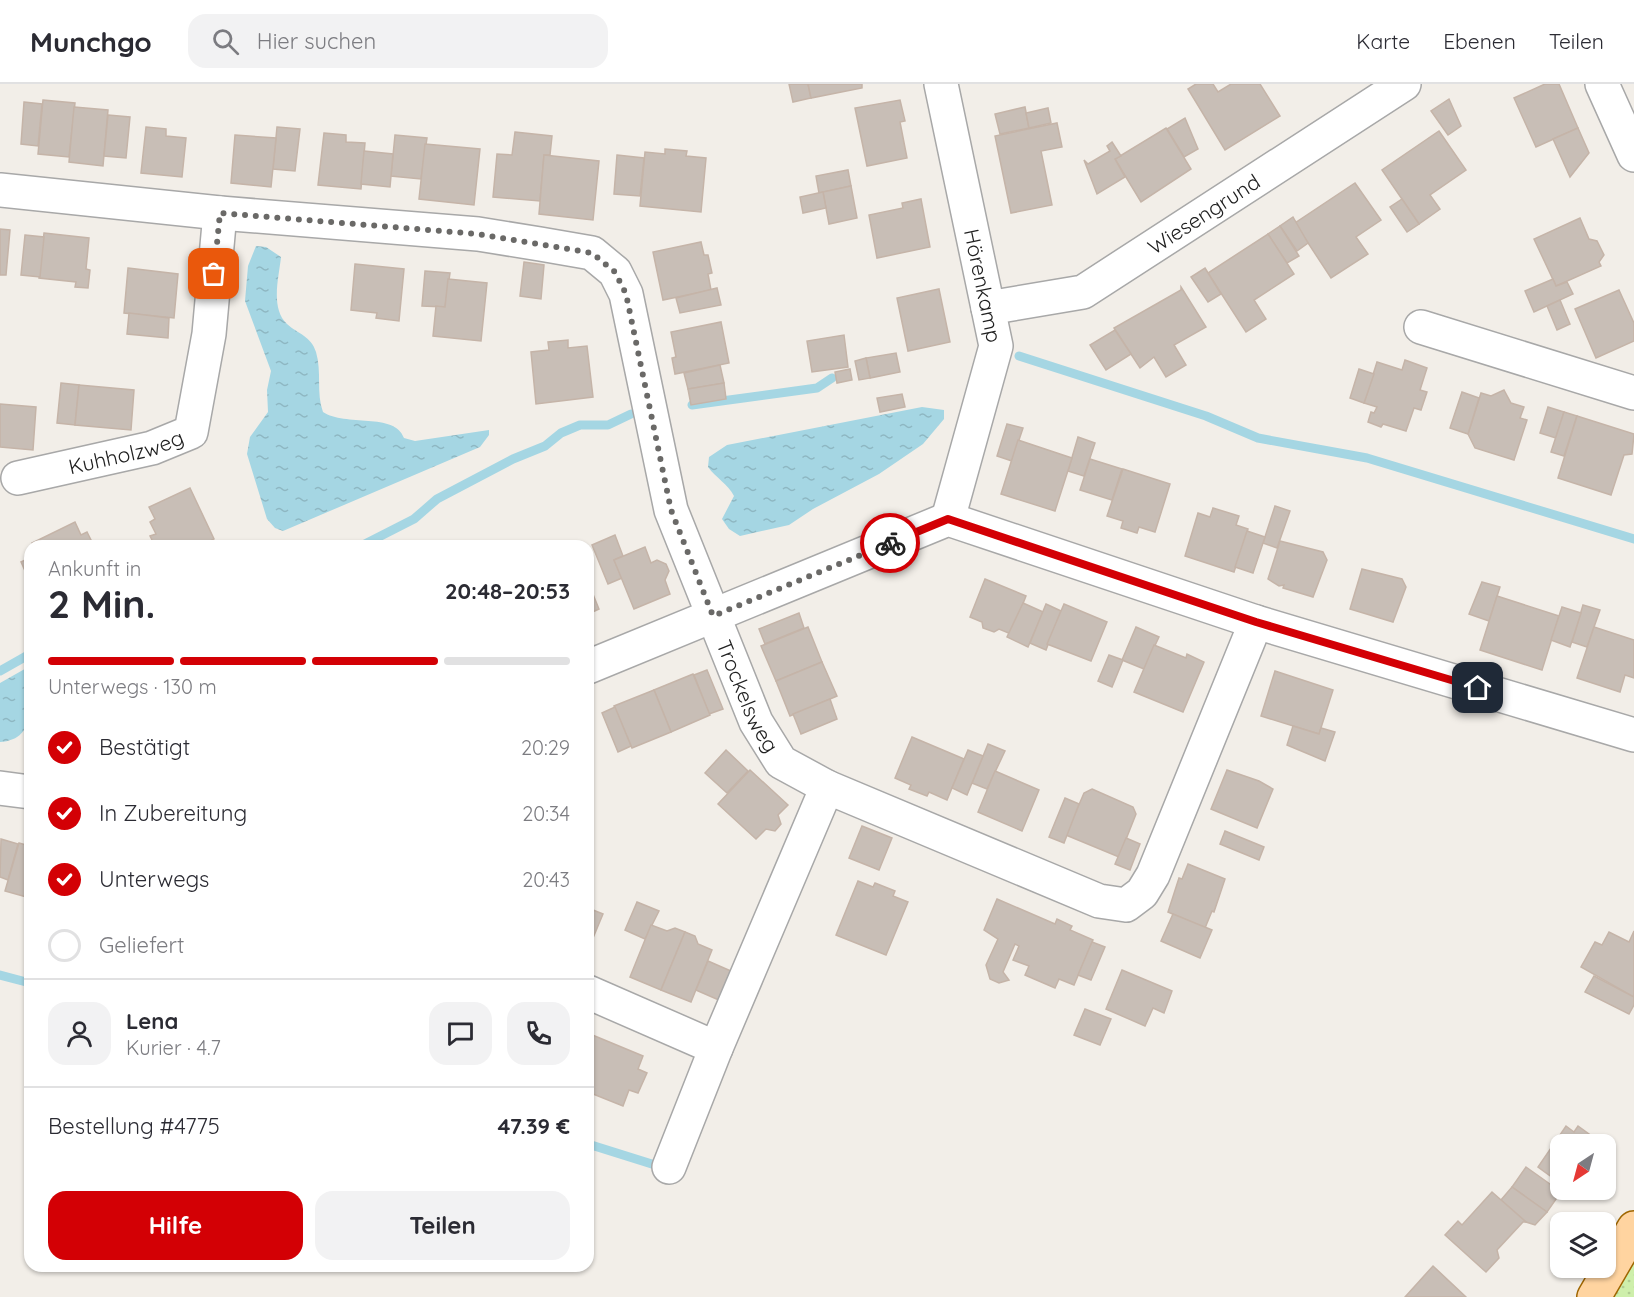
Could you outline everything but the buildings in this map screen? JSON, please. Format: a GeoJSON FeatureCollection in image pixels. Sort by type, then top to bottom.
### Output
{"type":"FeatureCollection","features":[{"type":"Feature","properties":{"kind":"main road"},"geometry":{"type":"LineString","coordinates":[[1594,1297],[1634,1228]]}},
{"type":"Feature","properties":{"kind":"street","name":"Hörenkamp"},"geometry":{"type":"LineString","coordinates":[[941,84],[996,346],[948,519]]}},
{"type":"Feature","properties":{"kind":"street","name":"Wiesengrund"},"geometry":{"type":"LineString","coordinates":[[988,308],[1083,292],[1404,84]]}},
{"type":"Feature","properties":{"kind":"street"},"geometry":{"type":"LineString","coordinates":[[1602,84],[1634,155]]}},
{"type":"Feature","properties":{"kind":"street"},"geometry":{"type":"LineString","coordinates":[[0,190],[220,213],[478,234],[592,253],[615,272],[626,294],[671,510],[713,616],[594,665]]}},
{"type":"Feature","properties":{"kind":"street","name":"Kuhholzweg"},"geometry":{"type":"LineString","coordinates":[[18,478],[152,448],[191,432],[209,334],[220,213]]}},
{"type":"Feature","properties":{"kind":"street"},"geometry":{"type":"LineString","coordinates":[[1421,327],[1634,393]]}},
{"type":"Feature","properties":{"kind":"street"},"geometry":{"type":"LineString","coordinates":[[948,519],[1256,622],[1634,735]]}},
{"type":"Feature","properties":{"kind":"street","name":"Trockelsweg"},"geometry":{"type":"LineString","coordinates":[[948,519],[713,616],[756,722],[781,762],[827,787],[1099,901],[1126,905],[1142,893],[1153,875],[1256,622]]}},
{"type":"Feature","properties":{"kind":"street"},"geometry":{"type":"LineString","coordinates":[[669,1167],[716,1048],[827,787]]}},
{"type":"Feature","properties":{"kind":"street"},"geometry":{"type":"LineString","coordinates":[[0,788],[24,791]]}},
{"type":"Feature","properties":{"kind":"street"},"geometry":{"type":"LineString","coordinates":[[594,995],[716,1048]]}},
{"type":"Feature","properties":{"kind":"green space"},"geometry":{"type":"Polygon","coordinates":[[[1634,1258],[1634,1297],[1612,1297],[1634,1258]]]}},
{"type":"Feature","properties":{"kind":"water"},"geometry":{"type":"Polygon","coordinates":[[[256,246],[266,247],[281,257],[277,292],[279,310],[287,324],[308,339],[314,347],[319,367],[323,412],[344,419],[391,425],[399,430],[404,438],[415,441],[489,430],[489,435],[480,447],[283,531],[275,528],[267,519],[247,454],[250,437],[268,412],[267,390],[271,371],[245,301],[248,266],[256,246]]]}},
{"type":"Feature","properties":{"kind":"water"},"geometry":{"type":"Polygon","coordinates":[[[922,407],[944,410],[944,419],[923,444],[879,474],[813,509],[789,525],[740,536],[729,529],[722,519],[734,496],[708,467],[709,457],[727,445],[922,407]]]}},
{"type":"Feature","properties":{"kind":"water"},"geometry":{"type":"Polygon","coordinates":[[[24,669],[24,730],[13,739],[0,742],[0,683],[24,669]]]}},
{"type":"Feature","properties":{"kind":"waterway"},"geometry":{"type":"LineString","coordinates":[[1019,356],[1206,416],[1258,438],[1367,458],[1634,539]]}},
{"type":"Feature","properties":{"kind":"waterway"},"geometry":{"type":"LineString","coordinates":[[692,405],[817,388],[832,378]]}},
{"type":"Feature","properties":{"kind":"waterway"},"geometry":{"type":"LineString","coordinates":[[373,540],[414,519],[437,499],[513,459],[545,446],[561,433],[580,425],[608,425],[631,414]]}},
{"type":"Feature","properties":{"kind":"waterway"},"geometry":{"type":"LineString","coordinates":[[0,671],[24,657]]}},
{"type":"Feature","properties":{"kind":"waterway"},"geometry":{"type":"LineString","coordinates":[[0,975],[24,981]]}},
{"type":"Feature","properties":{"kind":"waterway"},"geometry":{"type":"LineString","coordinates":[[594,1146],[655,1165]]}},
{"type":"Feature","properties":{"kind":"way so far"},"geometry":{"type":"LineString","coordinates":[[214,274],[220,213],[478,234],[592,253],[615,272],[626,294],[641,357],[671,510],[713,616],[890,543]]}},
{"type":"Feature","properties":{"kind":"route"},"geometry":{"type":"LineString","coordinates":[[890,543],[948,519],[1256,622],[1478,688]]}}]}
